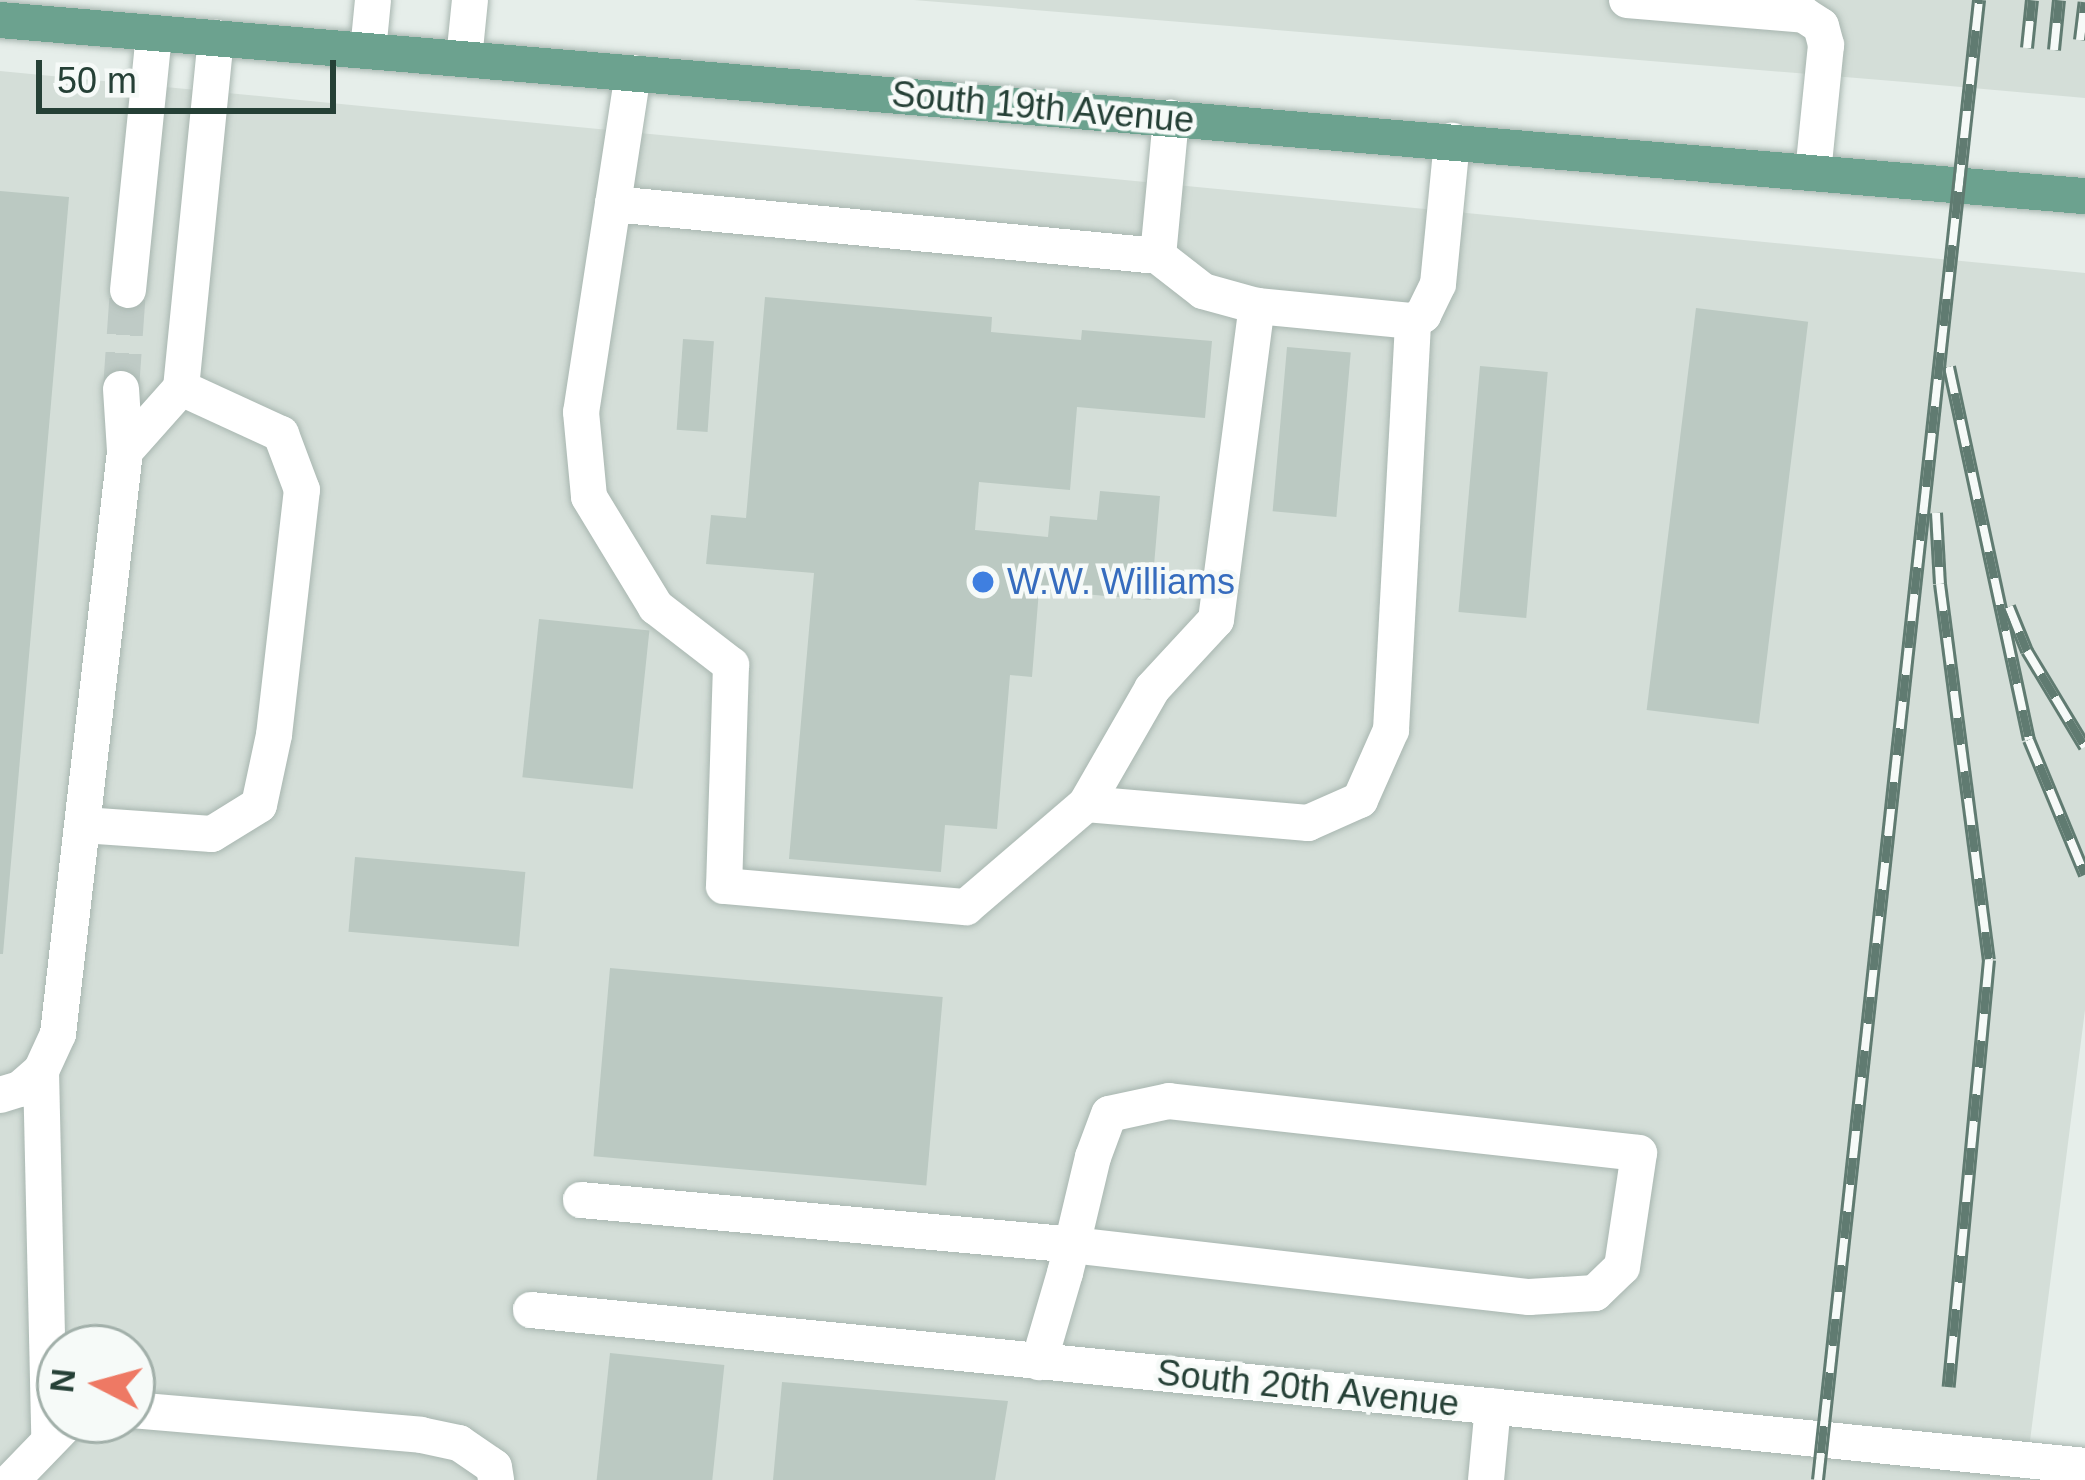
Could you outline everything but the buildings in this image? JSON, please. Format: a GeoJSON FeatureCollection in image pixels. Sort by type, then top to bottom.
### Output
{"type":"FeatureCollection","features":[{"type":"Feature","properties":{"kind":"main road","name":"South 19th Avenue"},"geometry":{"type":"LineString","coordinates":[[0,20],[2085,196]]}},
{"type":"Feature","properties":{"kind":"street"},"geometry":{"type":"LineString","coordinates":[[368,51],[373,0]]}},
{"type":"Feature","properties":{"kind":"street"},"geometry":{"type":"LineString","coordinates":[[464,59],[470,0]]}},
{"type":"Feature","properties":{"kind":"street"},"geometry":{"type":"LineString","coordinates":[[1628,0],[1804,15],[1821,26],[1826,45],[1813,172]]}},
{"type":"Feature","properties":{"kind":"street"},"geometry":{"type":"LineString","coordinates":[[128,290],[154,32]]}},
{"type":"Feature","properties":{"kind":"street"},"geometry":{"type":"LineString","coordinates":[[124,451],[181,388],[216,38]]}},
{"type":"Feature","properties":{"kind":"street"},"geometry":{"type":"LineString","coordinates":[[633,73],[580,412],[589,497],[656,608],[731,665],[724,886],[966,907],[1086,804],[1152,689],[1216,620],[1257,306]]}},
{"type":"Feature","properties":{"kind":"street"},"geometry":{"type":"LineString","coordinates":[[1159,256],[1171,118]]}},
{"type":"Feature","properties":{"kind":"street"},"geometry":{"type":"LineString","coordinates":[[613,204],[1159,256],[1203,291],[1257,306],[1413,320],[1432,304],[1438,284],[1452,141]]}},
{"type":"Feature","properties":{"kind":"street"},"geometry":{"type":"LineString","coordinates":[[1086,804],[1308,823],[1360,800],[1391,730],[1413,320]]}},
{"type":"Feature","properties":{"kind":"street"},"geometry":{"type":"LineString","coordinates":[[82,825],[212,834],[260,806],[274,735],[302,490],[281,434],[181,388]]}},
{"type":"Feature","properties":{"kind":"street"},"geometry":{"type":"LineString","coordinates":[[0,1095],[20,1089],[41,1071],[58,1034],[124,451],[121,389]]}},
{"type":"Feature","properties":{"kind":"street"},"geometry":{"type":"LineString","coordinates":[[41,1071],[54,1324]]}},
{"type":"Feature","properties":{"kind":"street"},"geometry":{"type":"LineString","coordinates":[[581,1200],[1072,1246],[1529,1298],[1595,1293],[1622,1267],[1639,1153],[1169,1101],[1109,1114],[1072,1246],[1039,1362]]}},
{"type":"Feature","properties":{"kind":"street","name":"South 20th Avenue"},"geometry":{"type":"LineString","coordinates":[[531,1310],[2085,1466]]}},
{"type":"Feature","properties":{"kind":"street"},"geometry":{"type":"LineString","coordinates":[[1486,1480],[1493,1406]]}},
{"type":"Feature","properties":{"kind":"street"},"geometry":{"type":"LineString","coordinates":[[156,1412],[421,1435],[459,1443],[494,1467],[496,1480]]}},
{"type":"Feature","properties":{"kind":"street"},"geometry":{"type":"LineString","coordinates":[[12,1480],[46,1444]]}},
{"type":"Feature","properties":{"kind":"shaded area"},"geometry":{"type":"Polygon","coordinates":[[[914,0],[2085,0],[2085,98],[1905,82],[914,0]]]}},
{"type":"Feature","properties":{"kind":"shaded area"},"geometry":{"type":"Polygon","coordinates":[[[0,71],[2085,273],[2085,1010],[2025,1480],[0,1480],[0,71]]]}},
{"type":"Feature","properties":{"kind":"tunnel"},"geometry":{"type":"LineString","coordinates":[[121,389],[128,290]]}},
{"type":"Feature","properties":{"kind":"railway"},"geometry":{"type":"LineString","coordinates":[[1818,1480],[1979,0]]}},
{"type":"Feature","properties":{"kind":"railway"},"geometry":{"type":"LineString","coordinates":[[2027,48],[2032,0]]}},
{"type":"Feature","properties":{"kind":"railway"},"geometry":{"type":"LineString","coordinates":[[2054,50],[2059,0]]}},
{"type":"Feature","properties":{"kind":"railway"},"geometry":{"type":"LineString","coordinates":[[2080,40],[2085,2]]}},
{"type":"Feature","properties":{"kind":"railway"},"geometry":{"type":"LineString","coordinates":[[1949,367],[2029,740],[2085,875]]}},
{"type":"Feature","properties":{"kind":"railway"},"geometry":{"type":"LineString","coordinates":[[1936,513],[1940,584],[1989,960],[1949,1387]]}},
{"type":"Feature","properties":{"kind":"railway"},"geometry":{"type":"LineString","coordinates":[[2009,607],[2027,651],[2085,747]]}},
{"type":"Feature","properties":{"kind":"place","name":"W.W. Williams"},"geometry":{"type":"Point","coordinates":[983,582]}}]}
